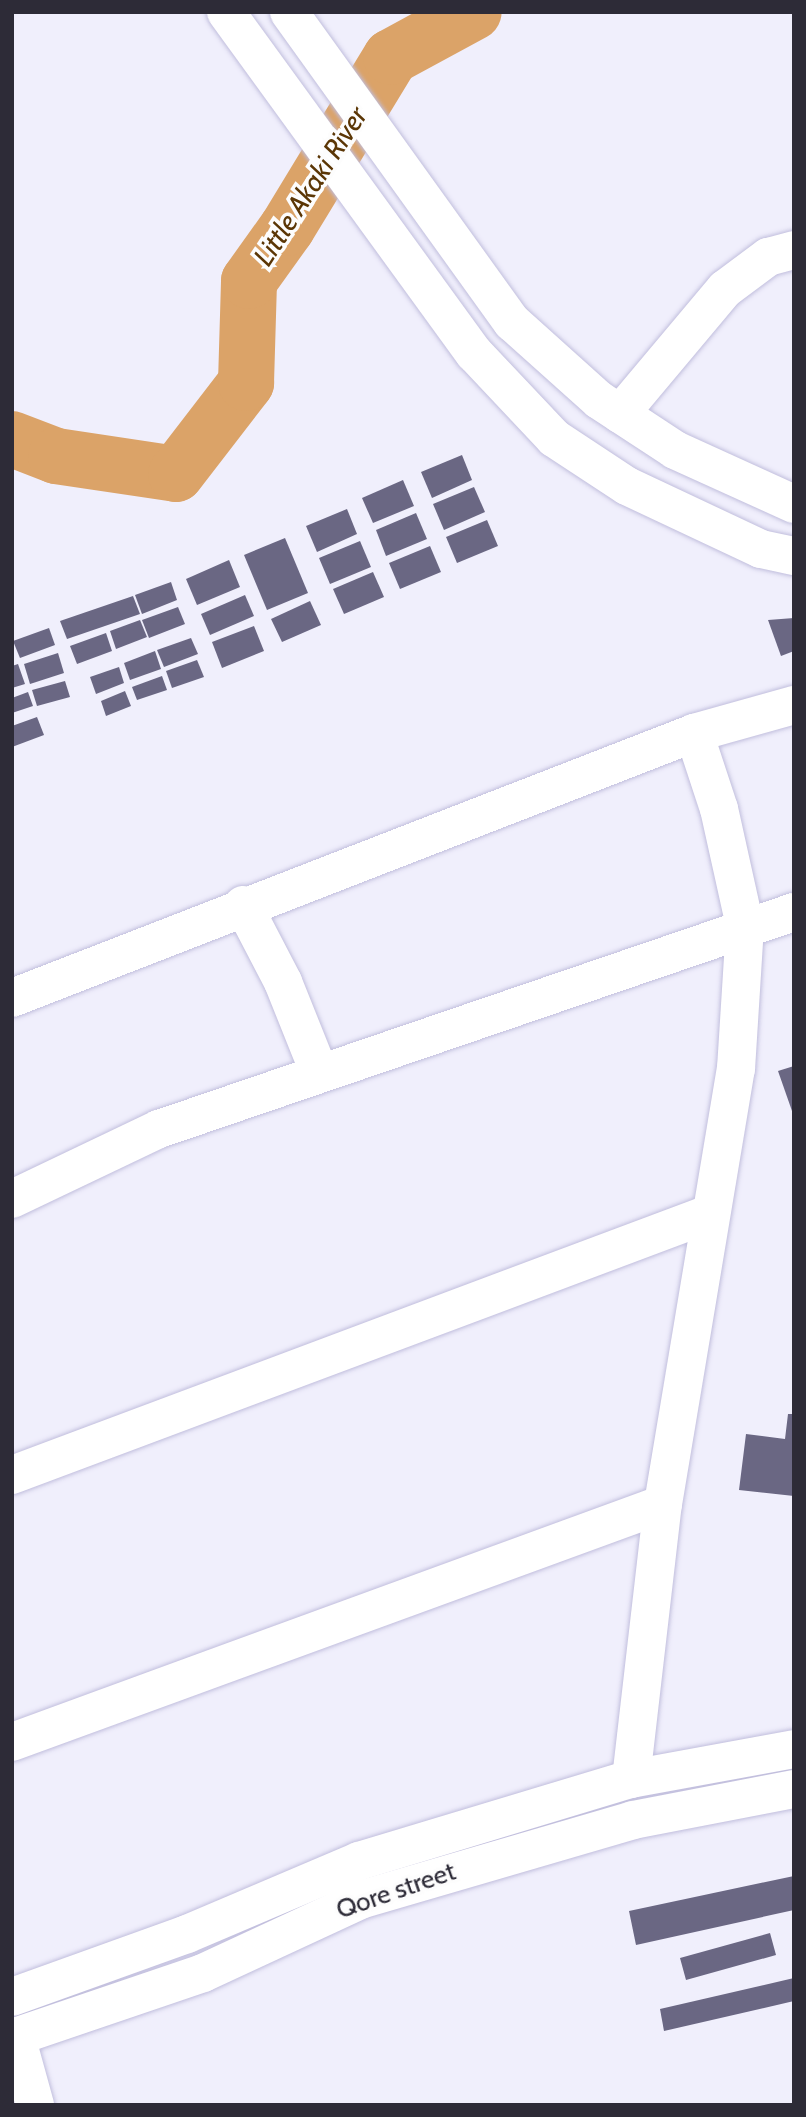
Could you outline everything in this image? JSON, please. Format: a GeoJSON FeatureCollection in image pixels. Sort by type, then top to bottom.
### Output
{"type":"FeatureCollection","features":[{"type":"Feature","properties":{"kind":"street"},"geometry":{"type":"LineString","coordinates":[[226,12],[474,353],[554,438],[627,486],[761,548],[794,556]]}},
{"type":"Feature","properties":{"kind":"street"},"geometry":{"type":"LineString","coordinates":[[289,12],[512,322],[620,414],[675,450],[794,504]]}},
{"type":"Feature","properties":{"kind":"street"},"geometry":{"type":"LineString","coordinates":[[620,414],[724,289],[768,257],[794,250]]}},
{"type":"Feature","properties":{"kind":"street"},"geometry":{"type":"LineString","coordinates":[[12,998],[243,905],[694,733],[794,705]]}},
{"type":"Feature","properties":{"kind":"street"},"geometry":{"type":"LineString","coordinates":[[631,1779],[663,1504],[709,1214],[736,1069],[745,926],[719,809],[694,733]]}},
{"type":"Feature","properties":{"kind":"street"},"geometry":{"type":"LineString","coordinates":[[243,905],[284,982],[319,1072]]}},
{"type":"Feature","properties":{"kind":"street"},"geometry":{"type":"LineString","coordinates":[[12,1199],[159,1129],[745,926],[794,912]]}},
{"type":"Feature","properties":{"kind":"street"},"geometry":{"type":"LineString","coordinates":[[12,1475],[709,1214]]}},
{"type":"Feature","properties":{"kind":"street"},"geometry":{"type":"LineString","coordinates":[[12,1742],[663,1504]]}},
{"type":"Feature","properties":{"kind":"street","name":"Qore street"},"geometry":{"type":"LineString","coordinates":[[12,1997],[187,1934],[359,1861],[631,1779],[794,1749]]}},
{"type":"Feature","properties":{"kind":"street","name":"Qore street"},"geometry":{"type":"LineString","coordinates":[[14,2037],[203,1973],[360,1899],[633,1820],[794,1789]]}},
{"type":"Feature","properties":{"kind":"street"},"geometry":{"type":"LineString","coordinates":[[14,2037],[35,2105]]}},
{"type":"Feature","properties":{"kind":"building"},"geometry":{"type":"Polygon","coordinates":[[[462,455],[472,480],[432,498],[421,472],[462,455]]]}},
{"type":"Feature","properties":{"kind":"building"},"geometry":{"type":"Polygon","coordinates":[[[403,480],[414,506],[373,523],[362,498],[403,480]]]}},
{"type":"Feature","properties":{"kind":"building"},"geometry":{"type":"Polygon","coordinates":[[[474,487],[485,512],[444,530],[433,504],[474,487]]]}},
{"type":"Feature","properties":{"kind":"building"},"geometry":{"type":"Polygon","coordinates":[[[347,509],[357,534],[317,552],[306,526],[347,509]]]}},
{"type":"Feature","properties":{"kind":"building"},"geometry":{"type":"Polygon","coordinates":[[[416,513],[427,539],[386,556],[376,530],[416,513]]]}},
{"type":"Feature","properties":{"kind":"building"},"geometry":{"type":"Polygon","coordinates":[[[487,520],[498,546],[457,563],[446,537],[487,520]]]}},
{"type":"Feature","properties":{"kind":"building"},"geometry":{"type":"Polygon","coordinates":[[[285,538],[308,593],[267,610],[244,555],[285,538]]]}},
{"type":"Feature","properties":{"kind":"building"},"geometry":{"type":"Polygon","coordinates":[[[360,541],[371,567],[330,584],[319,558],[360,541]]]}},
{"type":"Feature","properties":{"kind":"building"},"geometry":{"type":"Polygon","coordinates":[[[430,546],[441,572],[400,589],[389,563],[430,546]]]}},
{"type":"Feature","properties":{"kind":"building"},"geometry":{"type":"Polygon","coordinates":[[[229,560],[240,587],[197,605],[186,579],[229,560]]]}},
{"type":"Feature","properties":{"kind":"building"},"geometry":{"type":"Polygon","coordinates":[[[373,572],[384,597],[344,614],[333,589],[373,572]]]}},
{"type":"Feature","properties":{"kind":"building"},"geometry":{"type":"Polygon","coordinates":[[[171,582],[177,600],[142,614],[135,595],[171,582]]]}},
{"type":"Feature","properties":{"kind":"building"},"geometry":{"type":"Polygon","coordinates":[[[245,595],[254,616],[210,635],[201,614],[245,595]]]}},
{"type":"Feature","properties":{"kind":"building"},"geometry":{"type":"Polygon","coordinates":[[[133,596],[140,614],[67,639],[60,621],[133,596]]]}},
{"type":"Feature","properties":{"kind":"building"},"geometry":{"type":"Polygon","coordinates":[[[310,601],[321,625],[282,642],[271,619],[310,601]]]}},
{"type":"Feature","properties":{"kind":"building"},"geometry":{"type":"Polygon","coordinates":[[[178,607],[185,624],[149,638],[142,620],[178,607]]]}},
{"type":"Feature","properties":{"kind":"building"},"geometry":{"type":"Polygon","coordinates":[[[794,618],[794,651],[781,656],[768,620],[794,618]]]}},
{"type":"Feature","properties":{"kind":"building"},"geometry":{"type":"Polygon","coordinates":[[[140,620],[147,637],[116,649],[110,631],[140,620]]]}},
{"type":"Feature","properties":{"kind":"building"},"geometry":{"type":"Polygon","coordinates":[[[254,626],[264,651],[222,668],[212,642],[254,626]]]}},
{"type":"Feature","properties":{"kind":"building"},"geometry":{"type":"Polygon","coordinates":[[[49,628],[55,645],[20,658],[13,641],[49,628]]]}},
{"type":"Feature","properties":{"kind":"building"},"geometry":{"type":"Polygon","coordinates":[[[106,633],[112,651],[77,664],[70,646],[106,633]]]}},
{"type":"Feature","properties":{"kind":"building"},"geometry":{"type":"Polygon","coordinates":[[[191,638],[198,654],[164,667],[157,650],[191,638]]]}},
{"type":"Feature","properties":{"kind":"building"},"geometry":{"type":"Polygon","coordinates":[[[155,651],[161,669],[130,680],[124,663],[155,651]]]}},
{"type":"Feature","properties":{"kind":"building"},"geometry":{"type":"Polygon","coordinates":[[[58,653],[64,673],[30,684],[24,664],[58,653]]]}},
{"type":"Feature","properties":{"kind":"building"},"geometry":{"type":"Polygon","coordinates":[[[197,660],[204,677],[172,688],[166,671],[197,660]]]}},
{"type":"Feature","properties":{"kind":"building"},"geometry":{"type":"Polygon","coordinates":[[[18,664],[25,684],[12,688],[12,666],[18,664]]]}},
{"type":"Feature","properties":{"kind":"building"},"geometry":{"type":"Polygon","coordinates":[[[119,667],[124,683],[96,694],[90,677],[119,667]]]}},
{"type":"Feature","properties":{"kind":"building"},"geometry":{"type":"Polygon","coordinates":[[[162,676],[167,690],[137,700],[132,687],[162,676]]]}},
{"type":"Feature","properties":{"kind":"building"},"geometry":{"type":"Polygon","coordinates":[[[65,681],[70,697],[37,706],[32,690],[65,681]]]}},
{"type":"Feature","properties":{"kind":"building"},"geometry":{"type":"Polygon","coordinates":[[[125,691],[131,706],[106,716],[101,701],[125,691]]]}},
{"type":"Feature","properties":{"kind":"building"},"geometry":{"type":"Polygon","coordinates":[[[28,692],[33,706],[12,713],[12,698],[28,692]]]}},
{"type":"Feature","properties":{"kind":"building"},"geometry":{"type":"Polygon","coordinates":[[[37,717],[44,735],[12,747],[12,726],[37,717]]]}},
{"type":"Feature","properties":{"kind":"building"},"geometry":{"type":"Polygon","coordinates":[[[794,1066],[794,1111],[792,1111],[778,1071],[794,1066]]]}},
{"type":"Feature","properties":{"kind":"building"},"geometry":{"type":"Polygon","coordinates":[[[788,1414],[794,1414],[794,1496],[739,1490],[746,1434],[785,1439],[788,1414]]]}},
{"type":"Feature","properties":{"kind":"building"},"geometry":{"type":"Polygon","coordinates":[[[794,1876],[794,1910],[636,1945],[629,1911],[794,1876]]]}},
{"type":"Feature","properties":{"kind":"building"},"geometry":{"type":"Polygon","coordinates":[[[770,1933],[776,1955],[686,1980],[680,1958],[770,1933]]]}},
{"type":"Feature","properties":{"kind":"building"},"geometry":{"type":"Polygon","coordinates":[[[794,1978],[794,2001],[664,2031],[660,2009],[794,1978]]]}},
{"type":"Feature","properties":{"kind":"waterway","name":"Little Akaki River"},"geometry":{"type":"LineString","coordinates":[[12,439],[56,456],[176,474],[246,383],[249,281],[287,228],[391,57],[474,12]]}}]}
